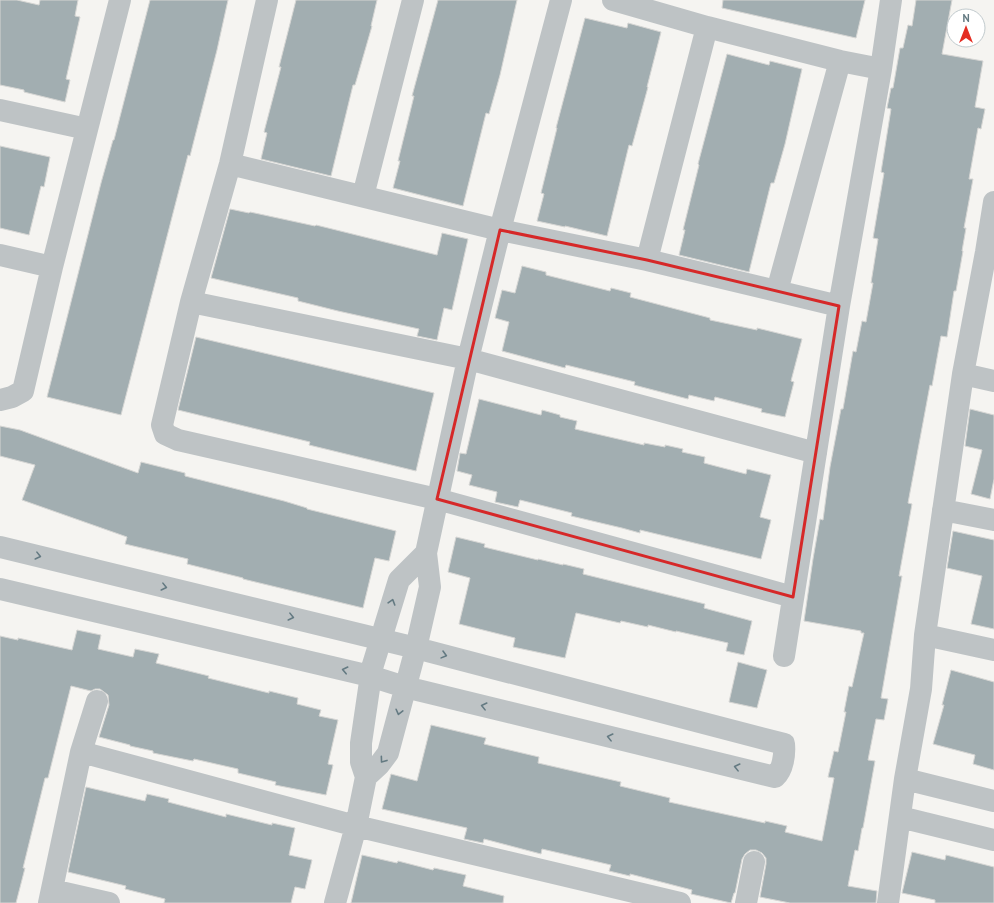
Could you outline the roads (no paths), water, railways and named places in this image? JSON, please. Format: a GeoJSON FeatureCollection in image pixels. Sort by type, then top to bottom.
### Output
{"type":"FeatureCollection","features":[{"type":"Feature","properties":{"kind":"street"},"geometry":{"type":"LineString","coordinates":[[0,400],[12,397],[23,391],[52,267],[120,0]]}},
{"type":"Feature","properties":{"kind":"street"},"geometry":{"type":"LineString","coordinates":[[267,0],[230,164],[191,302],[162,425],[165,434],[178,440],[437,499],[793,597]]}},
{"type":"Feature","properties":{"kind":"street"},"geometry":{"type":"LineString","coordinates":[[364,196],[413,0]]}},
{"type":"Feature","properties":{"kind":"street"},"geometry":{"type":"LineString","coordinates":[[366,777],[379,766],[388,753],[410,670],[430,588],[426,553],[468,359],[500,230],[561,0]]}},
{"type":"Feature","properties":{"kind":"street"},"geometry":{"type":"LineString","coordinates":[[784,656],[839,306],[881,69],[891,0]]}},
{"type":"Feature","properties":{"kind":"street"},"geometry":{"type":"LineString","coordinates":[[622,1],[707,27],[840,61],[881,69]]}},
{"type":"Feature","properties":{"kind":"street"},"geometry":{"type":"LineString","coordinates":[[647,260],[707,27]]}},
{"type":"Feature","properties":{"kind":"street"},"geometry":{"type":"LineString","coordinates":[[777,291],[840,61]]}},
{"type":"Feature","properties":{"kind":"street"},"geometry":{"type":"LineString","coordinates":[[0,110],[87,129]]}},
{"type":"Feature","properties":{"kind":"street"},"geometry":{"type":"LineString","coordinates":[[230,164],[500,230],[647,260],[839,306]]}},
{"type":"Feature","properties":{"kind":"street"},"geometry":{"type":"LineString","coordinates":[[888,903],[902,798],[921,689],[925,635],[963,374],[990,253],[993,212]]}},
{"type":"Feature","properties":{"kind":"street"},"geometry":{"type":"LineString","coordinates":[[0,255],[52,267]]}},
{"type":"Feature","properties":{"kind":"street"},"geometry":{"type":"LineString","coordinates":[[191,302],[468,359],[816,453]]}},
{"type":"Feature","properties":{"kind":"street"},"geometry":{"type":"LineString","coordinates":[[963,374],[994,381]]}},
{"type":"Feature","properties":{"kind":"street"},"geometry":{"type":"LineString","coordinates":[[944,510],[994,520]]}},
{"type":"Feature","properties":{"kind":"street"},"geometry":{"type":"LineString","coordinates":[[0,547],[374,660],[775,777],[781,766],[785,750],[784,744],[410,670],[374,660],[0,589]]}},
{"type":"Feature","properties":{"kind":"street"},"geometry":{"type":"LineString","coordinates":[[335,903],[356,826],[366,777],[361,762],[361,743],[374,660],[398,580],[426,553]]}},
{"type":"Feature","properties":{"kind":"street"},"geometry":{"type":"LineString","coordinates":[[925,635],[994,650]]}},
{"type":"Feature","properties":{"kind":"street"},"geometry":{"type":"LineString","coordinates":[[96,701],[81,752],[50,896],[109,903]]}},
{"type":"Feature","properties":{"kind":"street"},"geometry":{"type":"LineString","coordinates":[[81,752],[356,826],[680,903]]}},
{"type":"Feature","properties":{"kind":"street"},"geometry":{"type":"LineString","coordinates":[[902,798],[994,800]]}},
{"type":"Feature","properties":{"kind":"street"},"geometry":{"type":"LineString","coordinates":[[902,798],[994,840]]}},
{"type":"Feature","properties":{"kind":"street"},"geometry":{"type":"LineString","coordinates":[[746,903],[754,862]]}}]}
